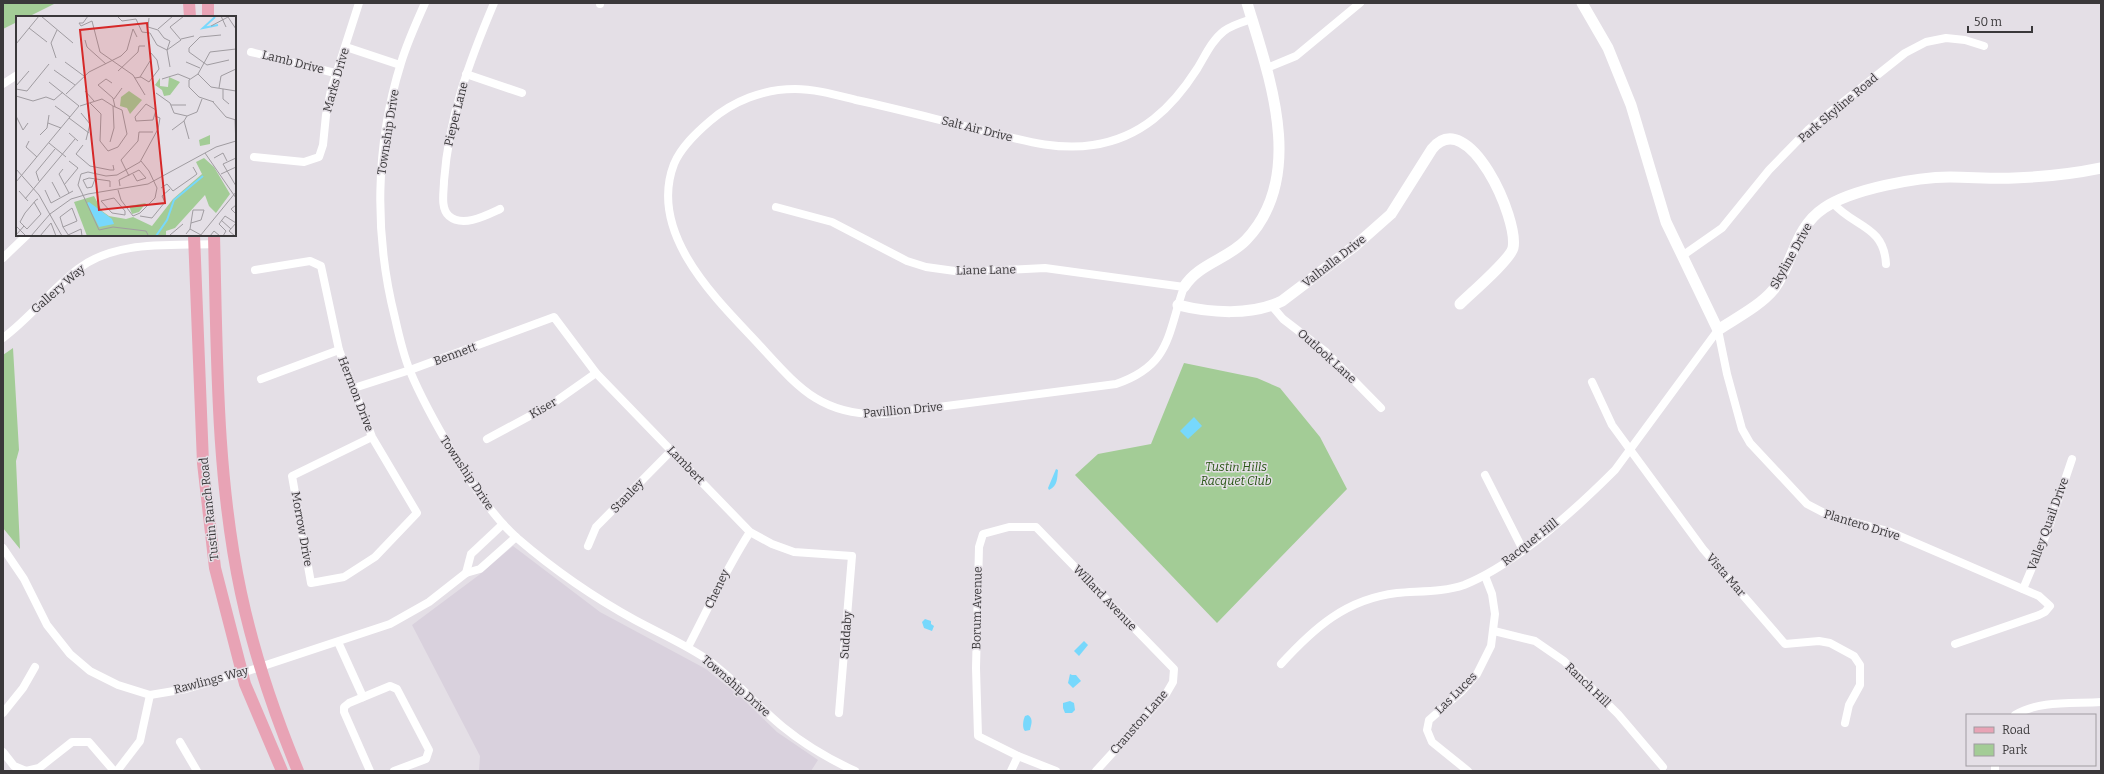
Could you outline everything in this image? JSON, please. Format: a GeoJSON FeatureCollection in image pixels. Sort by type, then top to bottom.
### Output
{"type":"FeatureCollection","features":[{"type":"Feature","properties":{"kind":"main road"},"geometry":{"type":"LineString","coordinates":[[189,3],[190,16]]}},
{"type":"Feature","properties":{"kind":"main road"},"geometry":{"type":"LineString","coordinates":[[208,3],[208,16]]}},
{"type":"Feature","properties":{"kind":"main road","name":"Tustin Ranch Road"},"geometry":{"type":"LineString","coordinates":[[214,239],[218,379],[226,495],[241,593],[271,704],[298,771]]}},
{"type":"Feature","properties":{"kind":"main road","name":"Tustin Ranch Road"},"geometry":{"type":"LineString","coordinates":[[194,240],[203,463],[215,568],[242,672],[282,771]]}},
{"type":"Feature","properties":{"kind":"street","name":"Marks Drive"},"geometry":{"type":"LineString","coordinates":[[254,157],[304,162],[318,157],[323,145],[326,115],[336,73],[360,3]]}},
{"type":"Feature","properties":{"kind":"street","name":"Township Drive"},"geometry":{"type":"LineString","coordinates":[[425,3],[400,65],[388,118],[382,155],[380,215],[382,253],[391,302],[410,370],[439,430],[476,489],[503,524],[516,537],[577,585],[635,620],[688,648],[714,664],[798,739],[832,760],[855,771]]}},
{"type":"Feature","properties":{"kind":"street","name":"Pieper Lane"},"geometry":{"type":"LineString","coordinates":[[494,3],[466,74],[458,100],[448,142],[443,198],[445,211],[450,217],[460,220],[483,217],[500,209]]}},
{"type":"Feature","properties":{"kind":"street"},"geometry":{"type":"LineString","coordinates":[[1184,287],[1192,276],[1233,252],[1245,241],[1264,217],[1271,200],[1278,168],[1278,128],[1275,101],[1267,68],[1247,3]]}},
{"type":"Feature","properties":{"kind":"street"},"geometry":{"type":"LineString","coordinates":[[1267,68],[1296,56],[1360,3]]}},
{"type":"Feature","properties":{"kind":"street"},"geometry":{"type":"LineString","coordinates":[[1582,3],[1608,48],[1628,98],[1644,145],[1660,206],[1682,256],[1718,330]]}},
{"type":"Feature","properties":{"kind":"street","name":"Salt Air Drive"},"geometry":{"type":"LineString","coordinates":[[677,158],[688,142],[721,111],[757,94],[793,89],[808,89],[872,103],[1038,144],[1074,147],[1112,141],[1144,128],[1158,117],[1186,87],[1217,37],[1226,29],[1252,19]]}},
{"type":"Feature","properties":{"kind":"street","name":"Park Skyline Road"},"geometry":{"type":"LineString","coordinates":[[1682,256],[1722,228],[1769,170],[1808,130],[1905,53],[1926,42],[1946,38],[1965,40],[1984,46]]}},
{"type":"Feature","properties":{"kind":"street"},"geometry":{"type":"LineString","coordinates":[[346,47],[400,65]]}},
{"type":"Feature","properties":{"kind":"street","name":"Lamb Drive"},"geometry":{"type":"LineString","coordinates":[[251,52],[336,73]]}},
{"type":"Feature","properties":{"kind":"street"},"geometry":{"type":"LineString","coordinates":[[466,74],[522,93]]}},
{"type":"Feature","properties":{"kind":"street"},"geometry":{"type":"LineString","coordinates":[[3,84],[16,76]]}},
{"type":"Feature","properties":{"kind":"street","name":"Valhalla Drive"},"geometry":{"type":"LineString","coordinates":[[1178,305],[1209,311],[1248,310],[1272,306],[1296,291],[1376,229],[1391,214],[1404,196],[1432,149],[1438,142],[1449,138],[1467,146],[1490,173],[1496,183],[1513,236],[1513,250],[1503,262],[1460,304]]}},
{"type":"Feature","properties":{"kind":"street","name":"Pavillion Drive"},"geometry":{"type":"LineString","coordinates":[[677,158],[670,174],[668,205],[673,227],[685,254],[705,287],[798,385],[819,402],[844,412],[864,415],[884,414],[1116,384],[1139,374],[1162,353],[1169,336],[1184,287]]}},
{"type":"Feature","properties":{"kind":"street","name":"Skyline Drive"},"geometry":{"type":"LineString","coordinates":[[1718,330],[1762,301],[1774,289],[1806,223],[1833,203],[1870,190],[1909,182],[1948,177],[2013,178],[2078,173],[2101,168]]}},
{"type":"Feature","properties":{"kind":"street"},"geometry":{"type":"LineString","coordinates":[[1833,203],[1842,213],[1863,225],[1878,238],[1884,251],[1886,264]]}},
{"type":"Feature","properties":{"kind":"street","name":"Liane Lane"},"geometry":{"type":"LineString","coordinates":[[776,207],[832,222],[907,260],[926,267],[962,272],[1045,268],[1184,287]]}},
{"type":"Feature","properties":{"kind":"street"},"geometry":{"type":"LineString","coordinates":[[3,258],[26,236]]}},
{"type":"Feature","properties":{"kind":"street","name":"Gallery Way"},"geometry":{"type":"LineString","coordinates":[[3,338],[79,268],[96,259],[119,251],[140,247],[214,239]]}},
{"type":"Feature","properties":{"kind":"street","name":"Hermon Drive"},"geometry":{"type":"LineString","coordinates":[[255,270],[310,261],[321,266],[339,350],[372,437],[417,513],[375,557],[344,577],[311,583]]}},
{"type":"Feature","properties":{"kind":"street","name":"Outlook Lane"},"geometry":{"type":"LineString","coordinates":[[1272,306],[1283,319],[1326,352],[1381,408]]}},
{"type":"Feature","properties":{"kind":"street","name":"Bennett"},"geometry":{"type":"LineString","coordinates":[[354,388],[410,370],[554,317]]}},
{"type":"Feature","properties":{"kind":"street","name":"Lambert"},"geometry":{"type":"LineString","coordinates":[[554,317],[596,373],[750,532],[772,544],[794,552],[852,556]]}},
{"type":"Feature","properties":{"kind":"street","name":"Racquet Hill"},"geometry":{"type":"LineString","coordinates":[[1281,664],[1304,639],[1326,620],[1358,602],[1395,593],[1462,586],[1485,576],[1523,550],[1599,486],[1632,449],[1718,330]]}},
{"type":"Feature","properties":{"kind":"street","name":"Plantero Drive"},"geometry":{"type":"LineString","coordinates":[[1718,330],[1727,374],[1742,429],[1750,443],[1807,504],[1830,516],[1888,531],[2023,589],[2038,596],[2050,606],[2045,612],[1955,644]]}},
{"type":"Feature","properties":{"kind":"street"},"geometry":{"type":"LineString","coordinates":[[261,378],[339,350]]}},
{"type":"Feature","properties":{"kind":"street","name":"Kiser"},"geometry":{"type":"LineString","coordinates":[[487,439],[552,404],[596,373]]}},
{"type":"Feature","properties":{"kind":"street","name":"Vista Mar"},"geometry":{"type":"LineString","coordinates":[[1592,382],[1612,425],[1632,449],[1704,551],[1785,644],[1819,641],[1830,642],[1854,656],[1860,665],[1860,685],[1849,705],[1845,723]]}},
{"type":"Feature","properties":{"kind":"street","name":"Morrow Drive"},"geometry":{"type":"LineString","coordinates":[[311,583],[292,476],[372,437]]}},
{"type":"Feature","properties":{"kind":"street","name":"Stanley"},"geometry":{"type":"LineString","coordinates":[[588,546],[596,528],[672,450]]}},
{"type":"Feature","properties":{"kind":"street","name":"Valley Quail Drive"},"geometry":{"type":"LineString","coordinates":[[2023,589],[2048,530],[2072,459]]}},
{"type":"Feature","properties":{"kind":"street"},"geometry":{"type":"LineString","coordinates":[[1485,475],[1523,550]]}},
{"type":"Feature","properties":{"kind":"street"},"geometry":{"type":"LineString","coordinates":[[466,573],[471,554],[503,524]]}},
{"type":"Feature","properties":{"kind":"street","name":"Borum Avenue"},"geometry":{"type":"LineString","coordinates":[[1018,756],[978,736],[976,668],[979,547],[983,534],[1009,527],[1036,527]]}},
{"type":"Feature","properties":{"kind":"street","name":"Willard Avenue"},"geometry":{"type":"LineString","coordinates":[[1036,527],[1174,670]]}},
{"type":"Feature","properties":{"kind":"street","name":"Cheney"},"geometry":{"type":"LineString","coordinates":[[688,648],[718,591],[729,565],[750,532]]}},
{"type":"Feature","properties":{"kind":"street","name":"Rawlings Way"},"geometry":{"type":"LineString","coordinates":[[3,548],[24,579],[47,626],[70,654],[90,671],[118,685],[150,694],[186,689],[260,667],[276,660],[338,642],[390,624],[430,602],[466,573],[480,569],[516,537]]}},
{"type":"Feature","properties":{"kind":"street","name":"Suddaby"},"geometry":{"type":"LineString","coordinates":[[839,713],[852,556]]}},
{"type":"Feature","properties":{"kind":"street","name":"Las Luces"},"geometry":{"type":"LineString","coordinates":[[1468,771],[1432,742],[1427,730],[1429,720],[1461,692],[1477,674],[1485,661],[1494,630],[1495,614],[1492,594],[1485,576]]}},
{"type":"Feature","properties":{"kind":"street","name":"Ranch Hill"},"geometry":{"type":"LineString","coordinates":[[1494,630],[1535,642],[1564,661],[1618,714],[1663,767]]}},
{"type":"Feature","properties":{"kind":"street"},"geometry":{"type":"LineString","coordinates":[[338,642],[363,697]]}},
{"type":"Feature","properties":{"kind":"street"},"geometry":{"type":"LineString","coordinates":[[3,713],[23,688],[35,667]]}},
{"type":"Feature","properties":{"kind":"street","name":"Cranston Lane"},"geometry":{"type":"LineString","coordinates":[[1096,771],[1166,694],[1173,682],[1174,670]]}},
{"type":"Feature","properties":{"kind":"street"},"geometry":{"type":"LineString","coordinates":[[370,771],[344,712],[344,707],[349,703],[390,686],[398,689],[429,750],[426,759],[394,771]]}},
{"type":"Feature","properties":{"kind":"street"},"geometry":{"type":"LineString","coordinates":[[117,771],[140,741],[150,694]]}},
{"type":"Feature","properties":{"kind":"street"},"geometry":{"type":"LineString","coordinates":[[2017,714],[2026,709],[2044,706],[2101,702]]}},
{"type":"Feature","properties":{"kind":"street"},"geometry":{"type":"LineString","coordinates":[[3,752],[14,766],[26,771],[38,768],[72,742],[89,742],[114,771]]}},
{"type":"Feature","properties":{"kind":"street"},"geometry":{"type":"LineString","coordinates":[[180,742],[197,771]]}},
{"type":"Feature","properties":{"kind":"street"},"geometry":{"type":"LineString","coordinates":[[1011,771],[1018,756],[1056,771]]}},
{"type":"Feature","properties":{"kind":"shaded area"},"geometry":{"type":"Polygon","coordinates":[[[513,546],[600,612],[706,669],[743,699],[777,732],[818,760],[811,771],[479,771],[480,756],[412,625],[479,575],[513,546]]]}},
{"type":"Feature","properties":{"kind":"green space"},"geometry":{"type":"Polygon","coordinates":[[[3,3],[56,3],[30,16],[16,16],[16,22],[3,29],[3,3]]]}},
{"type":"Feature","properties":{"kind":"green space"},"geometry":{"type":"Polygon","coordinates":[[[13,348],[19,450],[16,461],[20,549],[3,528],[3,355],[13,348]]]}},
{"type":"Feature","properties":{"kind":"green space","name":"Tustin Hills Racquet Club"},"geometry":{"type":"Polygon","coordinates":[[[1184,363],[1257,378],[1280,388],[1320,437],[1347,489],[1217,623],[1075,475],[1098,454],[1151,444],[1184,363]]]}},
{"type":"Feature","properties":{"kind":"water"},"geometry":{"type":"Polygon","coordinates":[[[1194,417],[1202,426],[1188,439],[1180,431],[1194,417]]]}},
{"type":"Feature","properties":{"kind":"water"},"geometry":{"type":"Polygon","coordinates":[[[1056,469],[1058,470],[1056,482],[1049,490],[1048,488],[1056,469]]]}},
{"type":"Feature","properties":{"kind":"water"},"geometry":{"type":"Polygon","coordinates":[[[925,619],[931,621],[931,624],[934,626],[932,631],[924,628],[922,622],[925,619]]]}},
{"type":"Feature","properties":{"kind":"water"},"geometry":{"type":"Polygon","coordinates":[[[1084,641],[1088,645],[1079,656],[1074,651],[1084,641]]]}},
{"type":"Feature","properties":{"kind":"water"},"geometry":{"type":"Polygon","coordinates":[[[1070,674],[1076,675],[1081,681],[1073,688],[1068,683],[1070,674]]]}},
{"type":"Feature","properties":{"kind":"water"},"geometry":{"type":"Polygon","coordinates":[[[1070,701],[1074,703],[1075,710],[1072,713],[1065,713],[1063,703],[1070,701]]]}},
{"type":"Feature","properties":{"kind":"water"},"geometry":{"type":"Polygon","coordinates":[[[1028,715],[1032,720],[1030,730],[1025,731],[1023,728],[1023,722],[1025,716],[1028,715]]]}}]}
